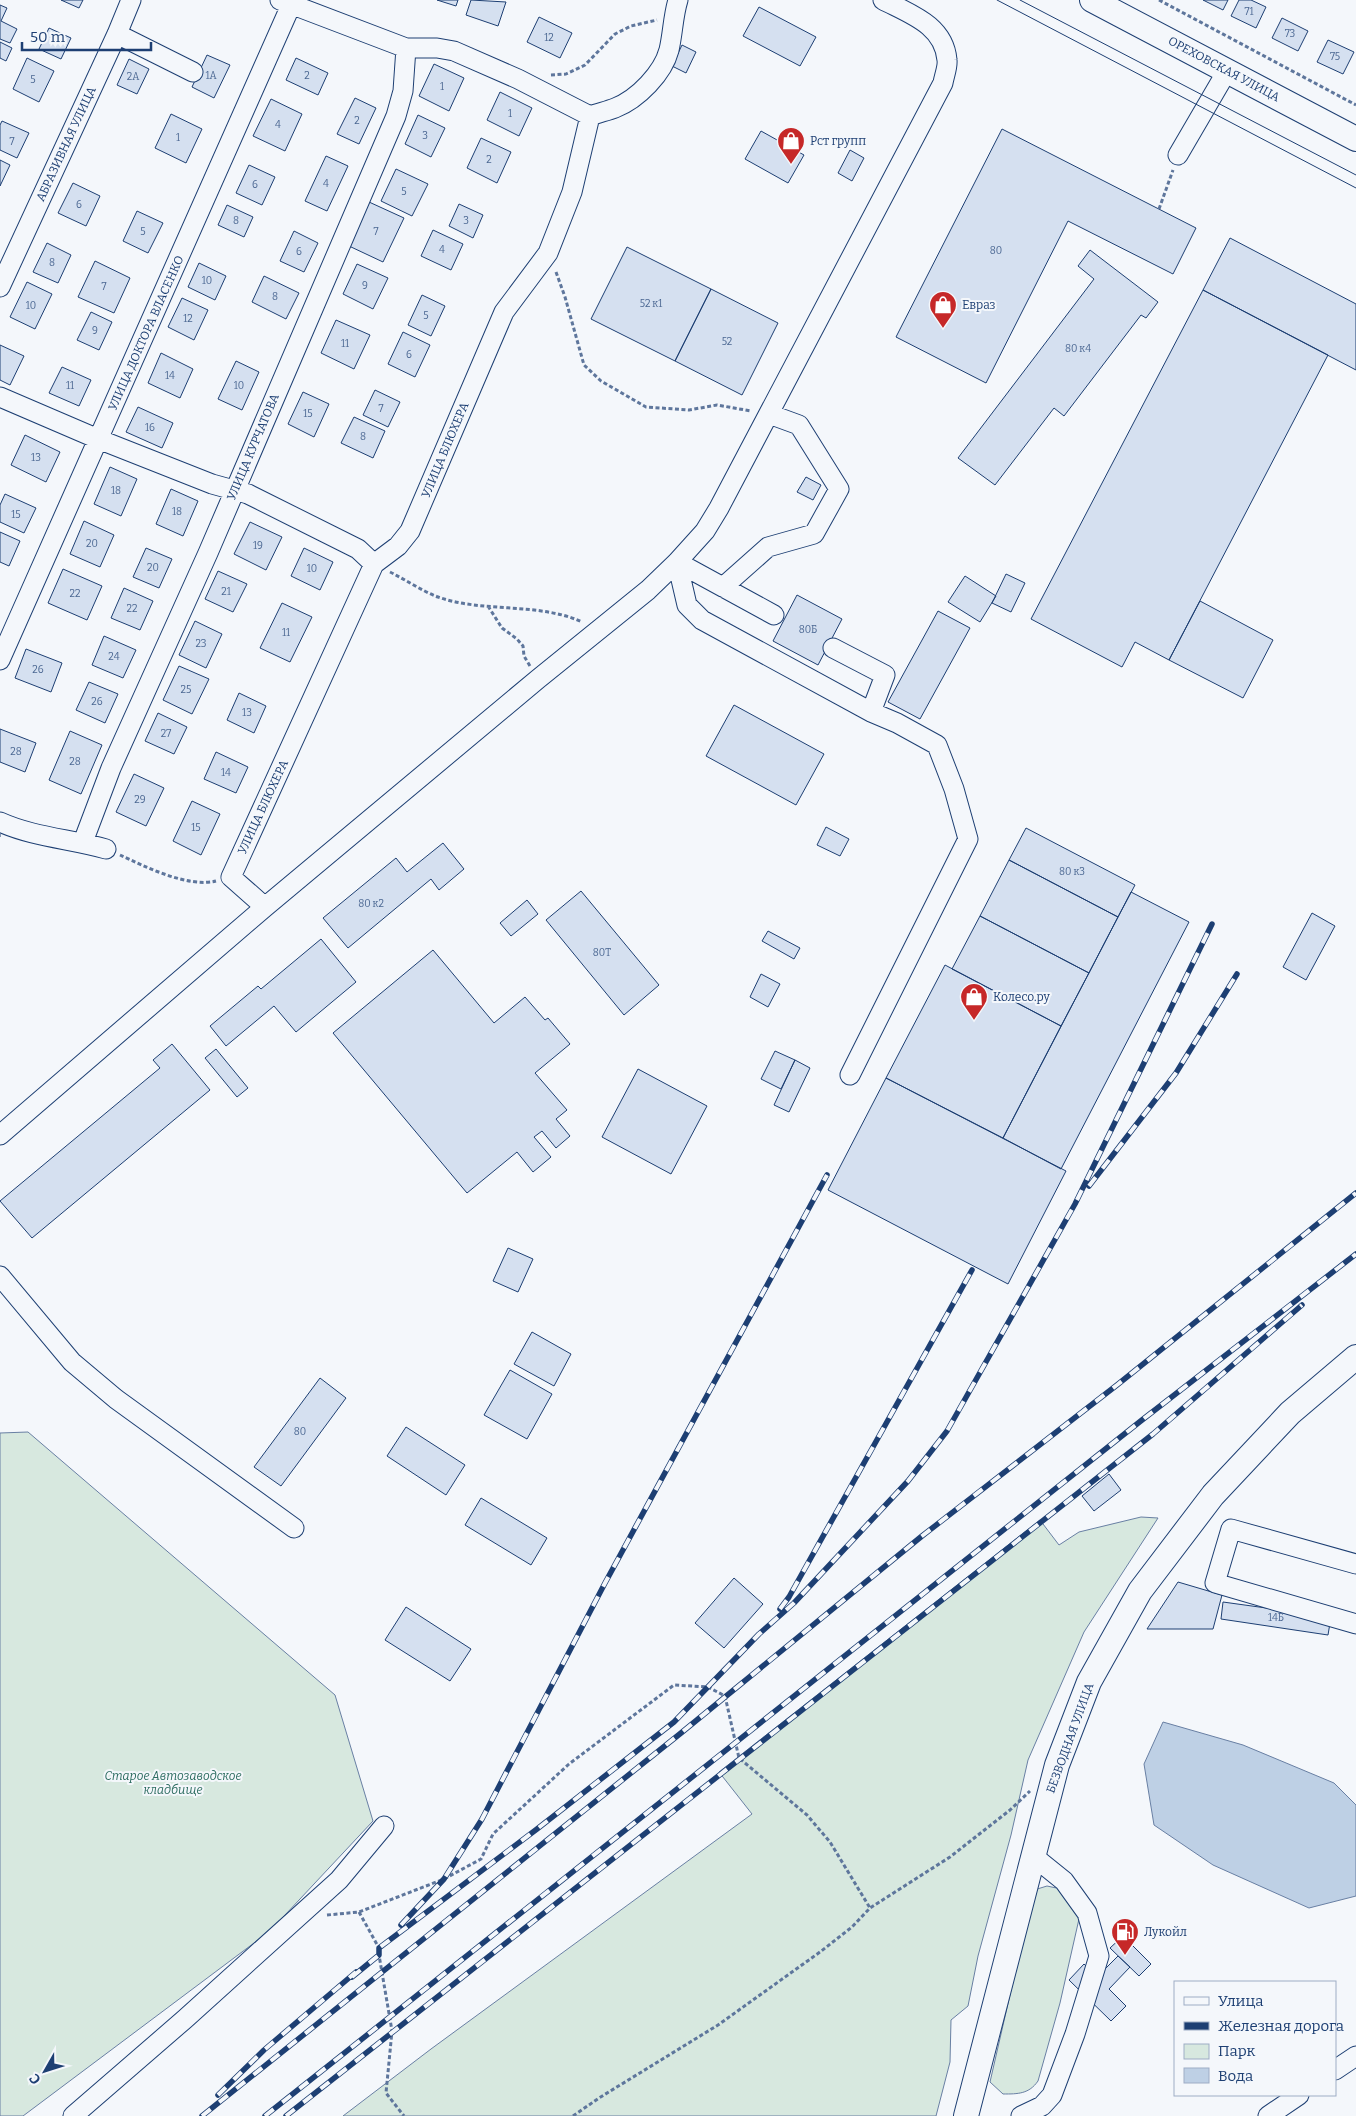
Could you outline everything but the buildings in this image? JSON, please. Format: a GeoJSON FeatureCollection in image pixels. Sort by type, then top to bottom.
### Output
{"type":"FeatureCollection","features":[{"type":"Feature","properties":{"kind":"main road","name":"ОРЕХОВСКАЯ УЛИЦА"},"geometry":{"type":"LineString","coordinates":[[1092,0],[1356,139]]}},
{"type":"Feature","properties":{"kind":"main road","name":"БЕЗВОДНАЯ УЛИЦА"},"geometry":{"type":"LineString","coordinates":[[966,2116],[976,2087],[1057,1765],[1089,1682],[1140,1591],[1213,1495],[1290,1413],[1356,1357]]}},
{"type":"Feature","properties":{"kind":"street","name":"АБРАЗИВНАЯ УЛИЦА"},"geometry":{"type":"LineString","coordinates":[[0,287],[131,0]]}},
{"type":"Feature","properties":{"kind":"street"},"geometry":{"type":"LineString","coordinates":[[0,1135],[265,907],[538,679],[648,590],[705,531],[769,414],[943,83],[947,62],[942,41],[928,24],[883,0]]}},
{"type":"Feature","properties":{"kind":"street"},"geometry":{"type":"LineString","coordinates":[[285,2],[406,48],[437,48],[454,51],[518,79],[590,116],[617,107],[642,91],[662,67],[669,50],[676,7]]}},
{"type":"Feature","properties":{"kind":"street","name":"УЛИЦА ДОКТОРА ВЛАСЕНКО"},"geometry":{"type":"LineString","coordinates":[[0,660],[98,439],[285,2]]}},
{"type":"Feature","properties":{"kind":"street"},"geometry":{"type":"LineString","coordinates":[[117,34],[193,72]]}},
{"type":"Feature","properties":{"kind":"street","name":"УЛИЦА КУРЧАТОВА"},"geometry":{"type":"LineString","coordinates":[[83,842],[110,768],[236,489],[396,116],[403,91],[406,48]]}},
{"type":"Feature","properties":{"kind":"street"},"geometry":{"type":"LineString","coordinates":[[1178,155],[1227,71]]}},
{"type":"Feature","properties":{"kind":"street","name":"УЛИЦА БЛЮХЕРА"},"geometry":{"type":"LineString","coordinates":[[231,877],[374,564],[398,546],[410,531],[504,312],[548,253],[572,192],[590,116]]}},
{"type":"Feature","properties":{"kind":"street"},"geometry":{"type":"LineString","coordinates":[[0,397],[98,439],[212,484],[236,489],[358,549],[374,564]]}},
{"type":"Feature","properties":{"kind":"street"},"geometry":{"type":"LineString","coordinates":[[723,587],[768,547],[814,534],[839,489],[799,425],[769,414]]}},
{"type":"Feature","properties":{"kind":"street"},"geometry":{"type":"LineString","coordinates":[[677,562],[774,615]]}},
{"type":"Feature","properties":{"kind":"street"},"geometry":{"type":"LineString","coordinates":[[677,562],[687,605],[702,620],[871,712],[937,745],[954,788],[968,839],[850,1075]]}},
{"type":"Feature","properties":{"kind":"street"},"geometry":{"type":"LineString","coordinates":[[833,648],[885,675],[871,712]]}},
{"type":"Feature","properties":{"kind":"street"},"geometry":{"type":"LineString","coordinates":[[0,822],[18,830],[83,842],[106,849]]}},
{"type":"Feature","properties":{"kind":"street"},"geometry":{"type":"LineString","coordinates":[[231,877],[265,907]]}},
{"type":"Feature","properties":{"kind":"street"},"geometry":{"type":"LineString","coordinates":[[0,1276],[72,1362],[116,1399],[294,1528]]}},
{"type":"Feature","properties":{"kind":"street"},"geometry":{"type":"LineString","coordinates":[[1356,1564],[1231,1529],[1215,1583],[1356,1624]]}},
{"type":"Feature","properties":{"kind":"street"},"geometry":{"type":"LineString","coordinates":[[73,2116],[185,2019],[339,1880],[384,1826]]}},
{"type":"Feature","properties":{"kind":"street"},"geometry":{"type":"LineString","coordinates":[[1021,2116],[1042,2106],[1052,2095],[1075,2034],[1098,1956],[1087,1913],[1064,1881],[1033,1856]]}},
{"type":"Feature","properties":{"kind":"street"},"geometry":{"type":"LineString","coordinates":[[1336,2069],[1356,2056]]}},
{"type":"Feature","properties":{"kind":"street"},"geometry":{"type":"LineString","coordinates":[[1268,2116],[1298,2096]]}},
{"type":"Feature","properties":{"kind":"path"},"geometry":{"type":"LineString","coordinates":[[1159,0],[1356,105]]}},
{"type":"Feature","properties":{"kind":"path"},"geometry":{"type":"LineString","coordinates":[[518,79],[566,74],[585,65],[615,34],[631,26],[655,21],[676,7]]}},
{"type":"Feature","properties":{"kind":"path"},"geometry":{"type":"LineString","coordinates":[[1159,209],[1178,155]]}},
{"type":"Feature","properties":{"kind":"path"},"geometry":{"type":"LineString","coordinates":[[548,253],[566,297],[584,365],[601,381],[646,407],[689,410],[717,405],[769,414]]}},
{"type":"Feature","properties":{"kind":"path"},"geometry":{"type":"LineString","coordinates":[[374,564],[439,597],[487,605],[566,614],[600,630]]}},
{"type":"Feature","properties":{"kind":"path"},"geometry":{"type":"LineString","coordinates":[[487,605],[502,628],[523,646],[524,656],[538,679]]}},
{"type":"Feature","properties":{"kind":"path"},"geometry":{"type":"LineString","coordinates":[[106,849],[159,872],[205,884],[231,877]]}},
{"type":"Feature","properties":{"kind":"path"},"geometry":{"type":"LineString","coordinates":[[295,1918],[359,1912],[444,1879],[481,1859],[493,1834],[568,1764],[674,1685],[708,1687],[725,1696],[739,1758],[807,1815],[824,1835],[870,1908]]}},
{"type":"Feature","properties":{"kind":"path"},"geometry":{"type":"LineString","coordinates":[[573,2116],[599,2098],[718,2026],[820,1952],[852,1927],[870,1908],[950,1856],[1010,1810],[1030,1791]]}},
{"type":"Feature","properties":{"kind":"path"},"geometry":{"type":"LineString","coordinates":[[359,1912],[379,1948],[390,2016],[392,2031],[386,2094],[404,2116]]}},
{"type":"Feature","properties":{"kind":"green space","name":"Старое Автозаводское кладбище"},"geometry":{"type":"Polygon","coordinates":[[[28,1432],[335,1695],[373,1821],[270,1931],[23,2116],[0,2116],[0,1433],[28,1432]]]}},
{"type":"Feature","properties":{"kind":"green space"},"geometry":{"type":"Polygon","coordinates":[[[1141,1517],[1158,1518],[1084,1632],[1028,1760],[1011,1835],[978,1956],[968,2006],[951,2020],[950,2062],[936,2116],[343,2116],[431,2049],[752,1814],[719,1772],[1040,1520],[1059,1545],[1079,1532],[1141,1517]]]}},
{"type":"Feature","properties":{"kind":"green space"},"geometry":{"type":"Polygon","coordinates":[[[1047,1886],[1061,1889],[1075,1907],[1079,1919],[1060,2003],[1038,2081],[1027,2091],[1003,2094],[990,2082],[1034,1890],[1047,1886]]]}},
{"type":"Feature","properties":{"kind":"water"},"geometry":{"type":"Polygon","coordinates":[[[1163,1722],[1243,1745],[1334,1783],[1356,1805],[1356,1896],[1309,1908],[1213,1865],[1154,1825],[1144,1764],[1163,1722]]]}},
{"type":"Feature","properties":{"kind":"tram line"},"geometry":{"type":"LineString","coordinates":[[997,0],[1356,188]]}},
{"type":"Feature","properties":{"kind":"tram line"},"geometry":{"type":"LineString","coordinates":[[1020,0],[1356,175]]}},
{"type":"Feature","properties":{"kind":"railway"},"geometry":{"type":"LineString","coordinates":[[352,1977],[379,1955],[379,1948],[537,1829],[674,1722],[759,1634],[794,1603],[908,1481],[947,1431],[1075,1204],[1212,924]]}},
{"type":"Feature","properties":{"kind":"railway"},"geometry":{"type":"LineString","coordinates":[[1089,1186],[1176,1073],[1237,974]]}},
{"type":"Feature","properties":{"kind":"railway"},"geometry":{"type":"LineString","coordinates":[[401,1925],[444,1879],[482,1819],[605,1583],[827,1175]]}},
{"type":"Feature","properties":{"kind":"railway"},"geometry":{"type":"LineString","coordinates":[[202,2116],[681,1733],[922,1536],[1117,1385],[1356,1193]]}},
{"type":"Feature","properties":{"kind":"railway"},"geometry":{"type":"LineString","coordinates":[[265,2116],[1142,1420],[1356,1254]]}},
{"type":"Feature","properties":{"kind":"railway"},"geometry":{"type":"LineString","coordinates":[[780,1609],[789,1597],[972,1270]]}},
{"type":"Feature","properties":{"kind":"railway"},"geometry":{"type":"LineString","coordinates":[[286,2116],[1153,1434],[1302,1305]]}},
{"type":"Feature","properties":{"kind":"railway"},"geometry":{"type":"LineString","coordinates":[[218,2095],[264,2050],[356,1972]]}},
{"type":"Feature","properties":{"kind":"place","name":"Рст групп"},"geometry":{"type":"Point","coordinates":[791,165]}},
{"type":"Feature","properties":{"kind":"place","name":"Евраз"},"geometry":{"type":"Point","coordinates":[943,329]}},
{"type":"Feature","properties":{"kind":"place","name":"Колесо.ру"},"geometry":{"type":"Point","coordinates":[974,1021]}},
{"type":"Feature","properties":{"kind":"place","name":"Лукойл"},"geometry":{"type":"Point","coordinates":[1125,1956]}}]}
